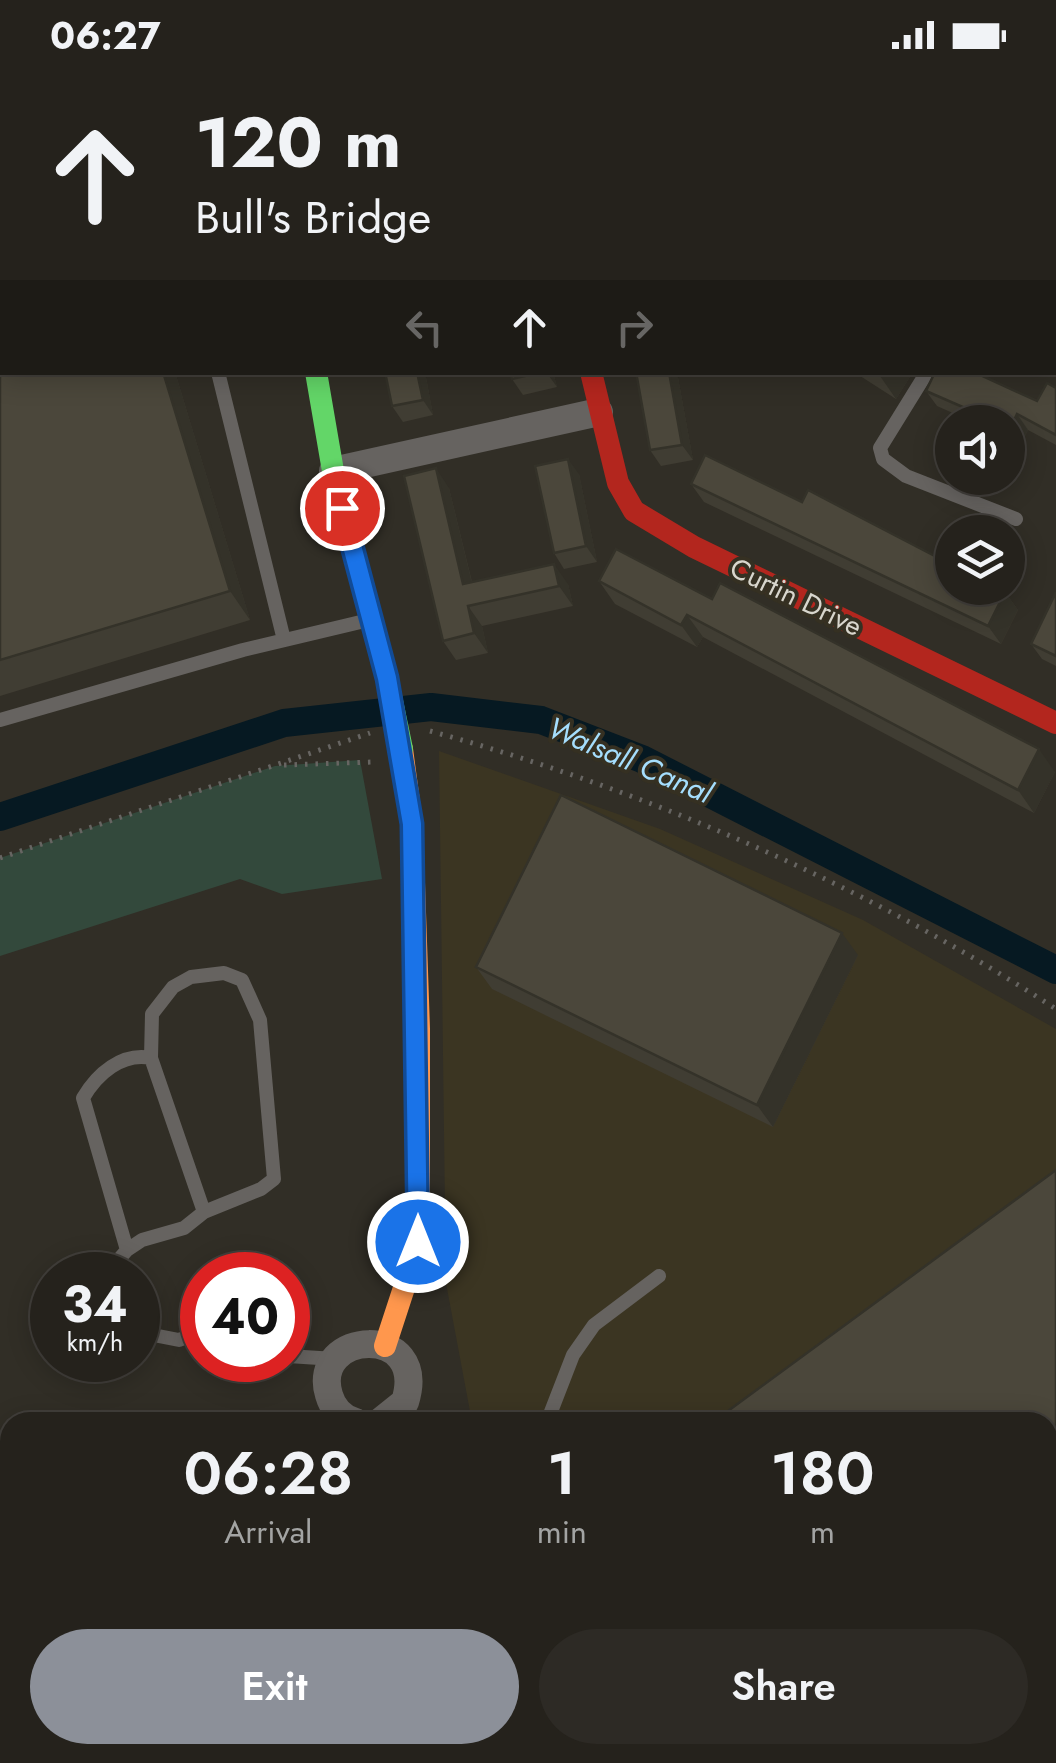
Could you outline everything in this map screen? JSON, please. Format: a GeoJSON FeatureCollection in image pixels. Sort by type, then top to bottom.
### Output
{"type":"FeatureCollection","features":[{"type":"Feature","properties":{"kind":"street"},"geometry":{"type":"LineString","coordinates":[[317,375],[333,471],[387,678],[412,824],[418,992],[418,1242],[385,1346]]}},
{"type":"Feature","properties":{"kind":"street","name":"Curtin Drive"},"geometry":{"type":"LineString","coordinates":[[592,375],[618,482],[634,510],[694,547],[1056,723]]}},
{"type":"Feature","properties":{"kind":"street"},"geometry":{"type":"LineString","coordinates":[[333,471],[599,412]]}},
{"type":"Feature","properties":{"kind":"street"},"geometry":{"type":"LineString","coordinates":[[337,1412],[327,1385],[335,1359],[358,1344],[385,1346],[404,1364],[412,1412]]}},
{"type":"Feature","properties":{"kind":"lane"},"geometry":{"type":"LineString","coordinates":[[219,375],[284,640]]}},
{"type":"Feature","properties":{"kind":"lane"},"geometry":{"type":"LineString","coordinates":[[925,375],[880,448],[883,460],[906,476],[1006,515]]}},
{"type":"Feature","properties":{"kind":"lane"},"geometry":{"type":"LineString","coordinates":[[0,720],[370,619]]}},
{"type":"Feature","properties":{"kind":"lane"},"geometry":{"type":"LineString","coordinates":[[151,1058],[127,1057],[98,1078],[82,1098],[127,1250],[142,1240],[184,1228],[204,1212],[261,1189],[274,1179],[260,1020],[242,980],[224,974],[208,975],[173,986],[152,1014],[151,1058],[204,1212]]}},
{"type":"Feature","properties":{"kind":"lane"},"geometry":{"type":"LineString","coordinates":[[552,1412],[573,1355],[594,1326],[660,1276]]}},
{"type":"Feature","properties":{"kind":"lane"},"geometry":{"type":"LineString","coordinates":[[310,1357],[335,1359]]}},
{"type":"Feature","properties":{"kind":"path"},"geometry":{"type":"LineString","coordinates":[[426,730],[505,750],[624,792],[708,828],[910,925],[1056,1008]]}},
{"type":"Feature","properties":{"kind":"path"},"geometry":{"type":"LineString","coordinates":[[0,858],[365,733],[380,732]]}},
{"type":"Feature","properties":{"kind":"path"},"geometry":{"type":"LineString","coordinates":[[275,766],[403,759]]}},
{"type":"Feature","properties":{"kind":"shaded area"},"geometry":{"type":"Polygon","coordinates":[[[439,751],[660,829],[863,920],[1056,1029],[1056,1412],[470,1412],[446,1283],[439,751]]]}},
{"type":"Feature","properties":{"kind":"green space"},"geometry":{"type":"Polygon","coordinates":[[[360,760],[382,879],[282,894],[240,879],[0,956],[0,858],[275,766],[360,760]]]}},
{"type":"Feature","properties":{"kind":"building"},"geometry":{"type":"Polygon","coordinates":[[[0,375],[164,375],[230,591],[0,660],[0,375]]]}},
{"type":"Feature","properties":{"kind":"building"},"geometry":{"type":"Polygon","coordinates":[[[386,375],[418,375],[423,400],[392,406],[386,375]]]}},
{"type":"Feature","properties":{"kind":"building"},"geometry":{"type":"Polygon","coordinates":[[[637,375],[670,375],[682,445],[650,450],[637,375]]]}},
{"type":"Feature","properties":{"kind":"building"},"geometry":{"type":"Polygon","coordinates":[[[934,375],[981,375],[1037,401],[1047,383],[1056,388],[1056,435],[1025,418],[1025,405],[958,405],[926,391],[934,375]]]}},
{"type":"Feature","properties":{"kind":"building"},"geometry":{"type":"Polygon","coordinates":[[[705,455],[802,502],[808,490],[935,556],[935,601],[691,484],[705,455]]]}},
{"type":"Feature","properties":{"kind":"building"},"geometry":{"type":"Polygon","coordinates":[[[568,459],[586,546],[554,553],[535,466],[568,459]]]}},
{"type":"Feature","properties":{"kind":"building"},"geometry":{"type":"Polygon","coordinates":[[[436,468],[463,584],[554,564],[559,586],[468,606],[474,633],[443,641],[404,476],[436,468]]]}},
{"type":"Feature","properties":{"kind":"building"},"geometry":{"type":"Polygon","coordinates":[[[616,549],[712,599],[720,583],[1039,749],[1018,790],[687,615],[681,625],[599,581],[616,549]]]}},
{"type":"Feature","properties":{"kind":"building"},"geometry":{"type":"Polygon","coordinates":[[[1056,592],[1056,656],[1031,644],[1056,592]]]}},
{"type":"Feature","properties":{"kind":"building"},"geometry":{"type":"Polygon","coordinates":[[[944,605],[998,605],[988,626],[944,605]]]}},
{"type":"Feature","properties":{"kind":"building"},"geometry":{"type":"Polygon","coordinates":[[[561,795],[842,933],[757,1105],[476,967],[561,795]]]}},
{"type":"Feature","properties":{"kind":"building"},"geometry":{"type":"Polygon","coordinates":[[[1056,1170],[1056,1412],[727,1412],[1056,1170]]]}},
{"type":"Feature","properties":{"kind":"waterway","name":"Walsall Canal"},"geometry":{"type":"LineString","coordinates":[[0,817],[284,723],[431,707],[541,720],[642,759],[1056,970]]}},
{"type":"Feature","properties":{"kind":"traffic: fast"},"geometry":{"type":"LineString","coordinates":[[317,375],[333,471],[387,677]]}},
{"type":"Feature","properties":{"kind":"traffic: fast"},"geometry":{"type":"LineString","coordinates":[[387,677],[402,749]]}},
{"type":"Feature","properties":{"kind":"traffic: slow"},"geometry":{"type":"LineString","coordinates":[[385,1346],[419,1242],[419,1029],[412,824],[402,749]]}},
{"type":"Feature","properties":{"kind":"traffic: jam"},"geometry":{"type":"LineString","coordinates":[[592,375],[618,483],[634,511],[694,547],[1056,723]]}},
{"type":"Feature","properties":{"kind":"route"},"geometry":{"type":"LineString","coordinates":[[342,508],[387,678],[412,824],[419,1029],[418,1242]]}}]}
